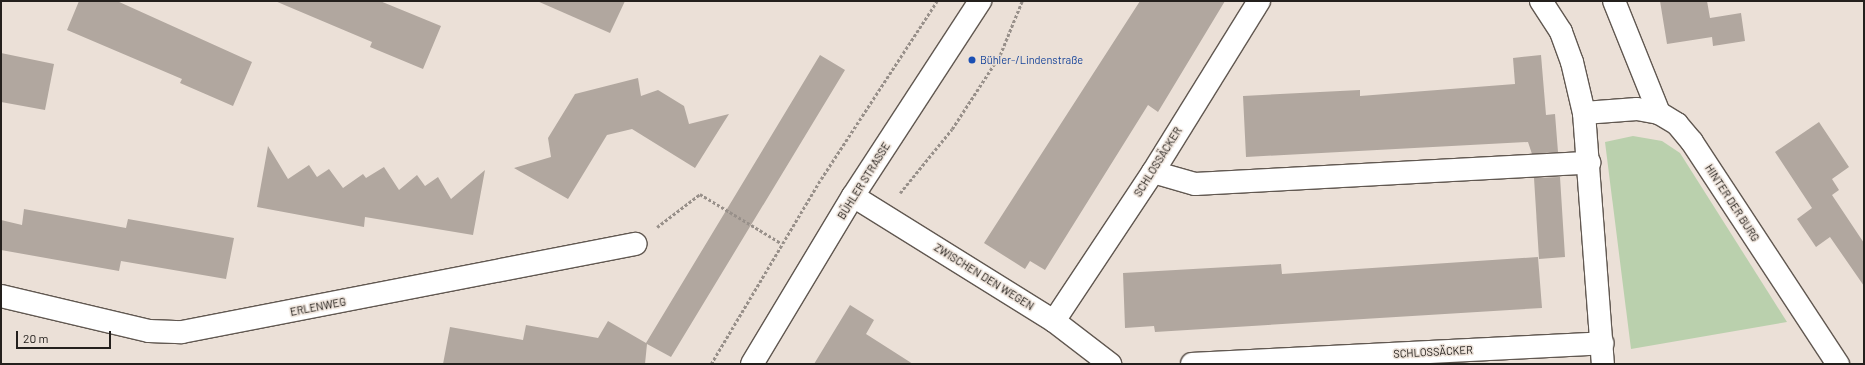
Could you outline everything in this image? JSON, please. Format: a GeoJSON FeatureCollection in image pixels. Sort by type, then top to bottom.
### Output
{"type":"FeatureCollection","features":[{"type":"Feature","properties":{"kind":"street","name":"BÜHLER STRASSE"},"geometry":{"type":"LineString","coordinates":[[752,364],[853,196],[980,1]]}},
{"type":"Feature","properties":{"kind":"street","name":"SCHLOSSÄCKER"},"geometry":{"type":"LineString","coordinates":[[1054,321],[1153,172],[1260,1]]}},
{"type":"Feature","properties":{"kind":"street","name":"SCHLOSSÄCKER"},"geometry":{"type":"LineString","coordinates":[[1192,364],[1603,354],[1584,113],[1572,62],[1561,32],[1541,1]]}},
{"type":"Feature","properties":{"kind":"street"},"geometry":{"type":"LineString","coordinates":[[1614,1],[1659,113]]}},
{"type":"Feature","properties":{"kind":"street","name":"HINTER DER BURG"},"geometry":{"type":"LineString","coordinates":[[1584,113],[1637,109],[1659,113],[1677,124],[1692,142],[1838,364]]}},
{"type":"Feature","properties":{"kind":"street"},"geometry":{"type":"LineString","coordinates":[[1153,172],[1195,184],[1588,163]]}},
{"type":"Feature","properties":{"kind":"street","name":"ZWISCHEN DEN WEGEN"},"geometry":{"type":"LineString","coordinates":[[853,196],[1054,321],[1110,364]]}},
{"type":"Feature","properties":{"kind":"street","name":"ERLENWEG"},"geometry":{"type":"LineString","coordinates":[[1,296],[149,331],[182,332],[636,244]]}},
{"type":"Feature","properties":{"kind":"path"},"geometry":{"type":"LineString","coordinates":[[711,364],[782,243],[937,1]]}},
{"type":"Feature","properties":{"kind":"path"},"geometry":{"type":"LineString","coordinates":[[882,214],[952,129],[1000,55],[1022,1]]}},
{"type":"Feature","properties":{"kind":"path"},"geometry":{"type":"LineString","coordinates":[[636,244],[700,194],[782,243]]}},
{"type":"Feature","properties":{"kind":"green space"},"geometry":{"type":"Polygon","coordinates":[[[1633,136],[1662,141],[1680,153],[1787,322],[1631,349],[1605,142],[1633,136]]]}},
{"type":"Feature","properties":{"kind":"building"},"geometry":{"type":"Polygon","coordinates":[[[79,1],[117,1],[252,62],[233,106],[180,83],[182,79],[67,30],[79,1]]]}},
{"type":"Feature","properties":{"kind":"building"},"geometry":{"type":"Polygon","coordinates":[[[275,1],[380,1],[441,26],[423,69],[370,47],[372,42],[275,1]]]}},
{"type":"Feature","properties":{"kind":"building"},"geometry":{"type":"Polygon","coordinates":[[[537,1],[625,1],[610,33],[537,1]]]}},
{"type":"Feature","properties":{"kind":"building"},"geometry":{"type":"Polygon","coordinates":[[[1140,1],[1225,1],[1158,112],[1148,105],[1045,270],[1030,261],[1025,269],[984,243],[1140,1]]]}},
{"type":"Feature","properties":{"kind":"building"},"geometry":{"type":"Polygon","coordinates":[[[1660,1],[1707,1],[1710,18],[1741,13],[1745,41],[1713,46],[1712,37],[1667,44],[1660,1]]]}},
{"type":"Feature","properties":{"kind":"building"},"geometry":{"type":"Polygon","coordinates":[[[1,53],[54,64],[45,110],[1,102],[1,53]]]}},
{"type":"Feature","properties":{"kind":"building"},"geometry":{"type":"Polygon","coordinates":[[[820,55],[845,70],[671,357],[647,344],[645,364],[443,364],[450,327],[523,340],[526,325],[598,338],[608,321],[646,343],[820,55]]]}},
{"type":"Feature","properties":{"kind":"building"},"geometry":{"type":"Polygon","coordinates":[[[1541,55],[1546,115],[1555,114],[1558,152],[1532,154],[1528,142],[1246,157],[1243,96],[1360,90],[1360,96],[1515,84],[1513,58],[1541,55]]]}},
{"type":"Feature","properties":{"kind":"building"},"geometry":{"type":"Polygon","coordinates":[[[638,78],[641,96],[658,90],[684,106],[689,124],[729,114],[695,168],[632,129],[607,135],[568,199],[514,168],[551,157],[548,138],[575,94],[638,78]]]}},
{"type":"Feature","properties":{"kind":"building"},"geometry":{"type":"Polygon","coordinates":[[[1819,122],[1849,167],[1832,179],[1839,190],[1832,195],[1864,243],[1864,286],[1830,237],[1816,247],[1797,219],[1812,208],[1775,152],[1819,122]]]}},
{"type":"Feature","properties":{"kind":"building"},"geometry":{"type":"Polygon","coordinates":[[[268,146],[288,179],[309,165],[317,177],[329,169],[343,188],[363,174],[366,178],[384,167],[399,190],[417,175],[425,186],[438,177],[451,199],[485,170],[473,235],[365,217],[364,227],[257,207],[268,146]]]}},
{"type":"Feature","properties":{"kind":"building"},"geometry":{"type":"Polygon","coordinates":[[[1560,177],[1565,257],[1539,259],[1534,178],[1560,177]]]}},
{"type":"Feature","properties":{"kind":"building"},"geometry":{"type":"Polygon","coordinates":[[[24,209],[126,228],[128,219],[234,238],[226,279],[121,261],[119,271],[1,250],[1,220],[22,225],[24,209]]]}},
{"type":"Feature","properties":{"kind":"building"},"geometry":{"type":"Polygon","coordinates":[[[1538,257],[1542,308],[1155,332],[1154,326],[1125,328],[1123,273],[1281,264],[1282,274],[1538,257]]]}},
{"type":"Feature","properties":{"kind":"building"},"geometry":{"type":"Polygon","coordinates":[[[850,305],[874,320],[866,334],[913,364],[814,364],[850,305]]]}},
{"type":"Feature","properties":{"kind":"place","name":"Bühler-/Lindenstraße"},"geometry":{"type":"Point","coordinates":[972,60]}}]}
